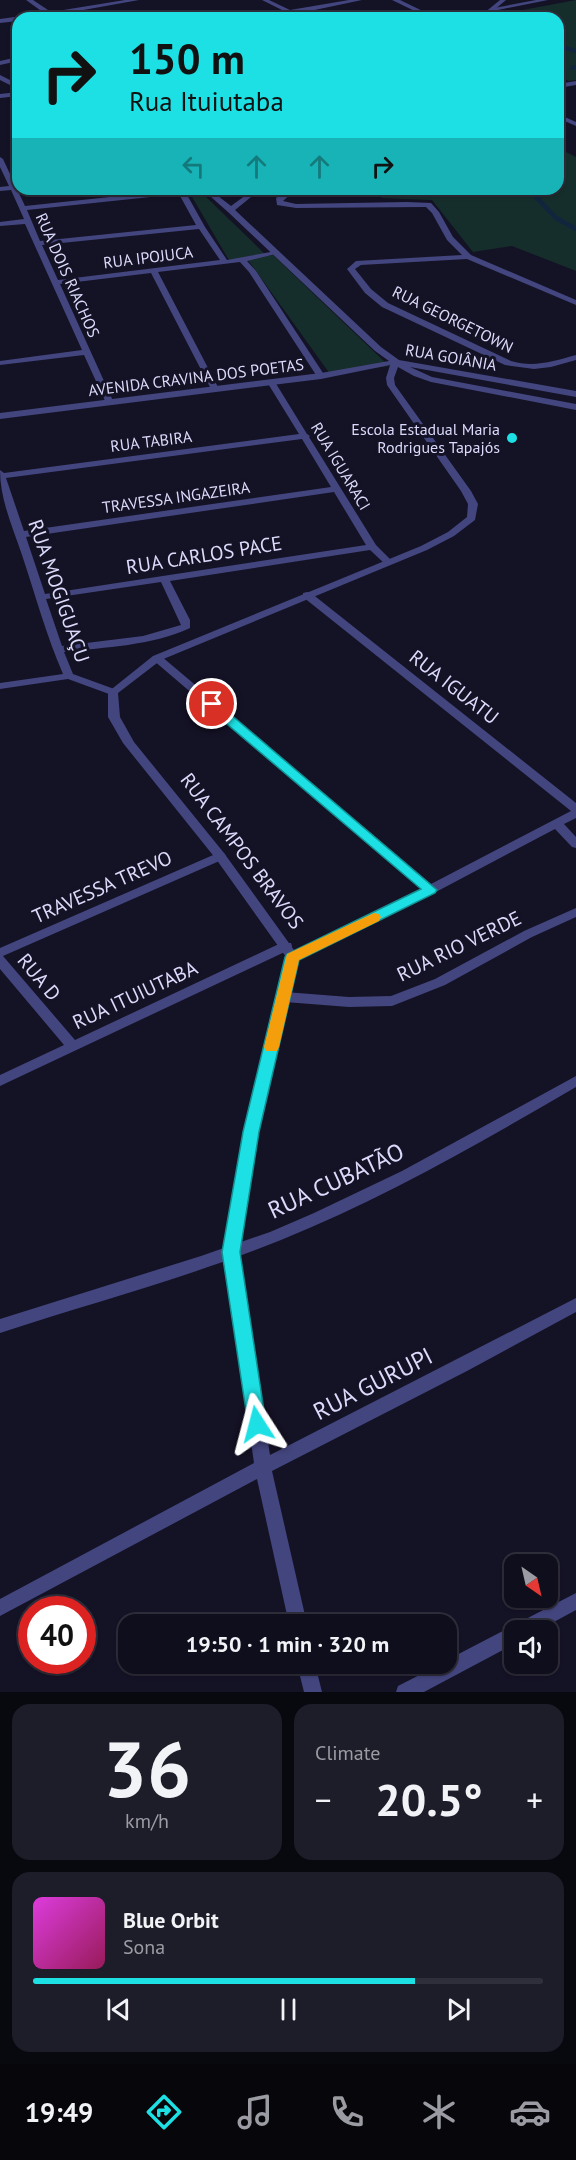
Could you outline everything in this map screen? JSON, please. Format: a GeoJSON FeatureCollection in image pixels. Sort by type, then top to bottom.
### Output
{"type":"FeatureCollection","features":[{"type":"Feature","properties":{"kind":"street"},"geometry":{"type":"LineString","coordinates":[[28,0],[47,12]]}},
{"type":"Feature","properties":{"kind":"street"},"geometry":{"type":"LineString","coordinates":[[62,12],[136,0]]}},
{"type":"Feature","properties":{"kind":"street"},"geometry":{"type":"LineString","coordinates":[[265,0],[289,12],[359,0]]}},
{"type":"Feature","properties":{"kind":"street"},"geometry":{"type":"LineString","coordinates":[[395,0],[421,12]]}},
{"type":"Feature","properties":{"kind":"street"},"geometry":{"type":"LineString","coordinates":[[488,12],[503,0]]}},
{"type":"Feature","properties":{"kind":"street"},"geometry":{"type":"LineString","coordinates":[[491,10],[545,0]]}},
{"type":"Feature","properties":{"kind":"street","name":"RUA DOIS RIACHOS"},"geometry":{"type":"LineString","coordinates":[[0,159],[12,174]]}},
{"type":"Feature","properties":{"kind":"street","name":"RUA DOIS RIACHOS"},"geometry":{"type":"LineString","coordinates":[[17,195],[110,402]]}},
{"type":"Feature","properties":{"kind":"street"},"geometry":{"type":"LineString","coordinates":[[24,208],[128,195]]}},
{"type":"Feature","properties":{"kind":"street"},"geometry":{"type":"LineString","coordinates":[[184,195],[224,261]]}},
{"type":"Feature","properties":{"kind":"street"},"geometry":{"type":"LineString","coordinates":[[113,692],[157,658],[451,534],[465,526],[472,519],[474,512],[466,491],[391,385],[390,378],[395,362],[212,195]]}},
{"type":"Feature","properties":{"kind":"street"},"geometry":{"type":"LineString","coordinates":[[231,210],[250,195]]}},
{"type":"Feature","properties":{"kind":"street"},"geometry":{"type":"LineString","coordinates":[[287,195],[279,202],[296,206],[421,204],[431,207],[450,238],[468,257],[576,303]]}},
{"type":"Feature","properties":{"kind":"street"},"geometry":{"type":"LineString","coordinates":[[0,224],[29,221]]}},
{"type":"Feature","properties":{"kind":"street"},"geometry":{"type":"LineString","coordinates":[[39,243],[201,226]]}},
{"type":"Feature","properties":{"kind":"street","name":"RUA IPOJUCA"},"geometry":{"type":"LineString","coordinates":[[57,282],[242,260],[276,253]]}},
{"type":"Feature","properties":{"kind":"street","name":"RUA GEORGETOWN"},"geometry":{"type":"LineString","coordinates":[[468,257],[359,263],[351,269],[368,291],[385,305],[508,363],[529,369],[559,364],[576,357]]}},
{"type":"Feature","properties":{"kind":"street"},"geometry":{"type":"LineString","coordinates":[[242,260],[252,271],[321,376]]}},
{"type":"Feature","properties":{"kind":"street"},"geometry":{"type":"LineString","coordinates":[[153,270],[215,389]]}},
{"type":"Feature","properties":{"kind":"street"},"geometry":{"type":"LineString","coordinates":[[0,363],[88,352]]}},
{"type":"Feature","properties":{"kind":"street","name":"AVENIDA CRAVINA DOS POETAS"},"geometry":{"type":"LineString","coordinates":[[0,416],[321,376],[395,362]]}},
{"type":"Feature","properties":{"kind":"street","name":"RUA GOIÂNIA"},"geometry":{"type":"LineString","coordinates":[[395,362],[576,394]]}},
{"type":"Feature","properties":{"kind":"street","name":"RUA GOIÂNIA"},"geometry":{"type":"LineString","coordinates":[[395,362],[421,377],[576,407]]}},
{"type":"Feature","properties":{"kind":"street","name":"RUA IGUARACI"},"geometry":{"type":"LineString","coordinates":[[272,382],[372,547],[388,562]]}},
{"type":"Feature","properties":{"kind":"street","name":"RUA TABIRA"},"geometry":{"type":"LineString","coordinates":[[0,475],[306,436]]}},
{"type":"Feature","properties":{"kind":"street","name":"RUA MOGIGUAÇU"},"geometry":{"type":"LineString","coordinates":[[0,475],[58,650],[69,676],[113,692]]}},
{"type":"Feature","properties":{"kind":"street","name":"TRAVESSA INGAZEIRA"},"geometry":{"type":"LineString","coordinates":[[19,535],[338,489]]}},
{"type":"Feature","properties":{"kind":"street","name":"RUA CARLOS PACE"},"geometry":{"type":"LineString","coordinates":[[42,597],[372,547]]}},
{"type":"Feature","properties":{"kind":"street"},"geometry":{"type":"LineString","coordinates":[[58,650],[147,638],[186,626],[165,580]]}},
{"type":"Feature","properties":{"kind":"street","name":"RUA IGUATU"},"geometry":{"type":"LineString","coordinates":[[307,595],[576,809]]}},
{"type":"Feature","properties":{"kind":"street"},"geometry":{"type":"LineString","coordinates":[[157,658],[430,890]]}},
{"type":"Feature","properties":{"kind":"street"},"geometry":{"type":"LineString","coordinates":[[0,686],[69,676]]}},
{"type":"Feature","properties":{"kind":"street","name":"RUA CAMPOS BRAVOS"},"geometry":{"type":"LineString","coordinates":[[113,692],[114,717],[118,726],[220,856],[290,952],[285,997],[251,1132],[231,1252],[263,1467],[296,1614]]}},
{"type":"Feature","properties":{"kind":"street","name":"RUA ITUIUTABA"},"geometry":{"type":"LineString","coordinates":[[0,1081],[72,1046],[430,890],[576,813]]}},
{"type":"Feature","properties":{"kind":"street"},"geometry":{"type":"LineString","coordinates":[[556,824],[576,844]]}},
{"type":"Feature","properties":{"kind":"street","name":"TRAVESSA TREVO"},"geometry":{"type":"LineString","coordinates":[[0,953],[220,856]]}},
{"type":"Feature","properties":{"kind":"street","name":"RUA RIO VERDE"},"geometry":{"type":"LineString","coordinates":[[285,997],[349,1002],[392,1001],[440,982],[528,934],[576,912]]}},
{"type":"Feature","properties":{"kind":"street","name":"RUA D"},"geometry":{"type":"LineString","coordinates":[[0,960],[72,1046]]}},
{"type":"Feature","properties":{"kind":"street","name":"RUA CUBATÃO"},"geometry":{"type":"LineString","coordinates":[[0,1326],[231,1252],[376,1190],[576,1081]]}},
{"type":"Feature","properties":{"kind":"street","name":"RUA GURUPI"},"geometry":{"type":"LineString","coordinates":[[0,1608],[263,1467],[461,1366],[576,1304]]}},
{"type":"Feature","properties":{"kind":"street"},"geometry":{"type":"LineString","coordinates":[[541,1620],[576,1601]]}},
{"type":"Feature","properties":{"kind":"street"},"geometry":{"type":"LineString","coordinates":[[405,1692],[504,1640]]}},
{"type":"Feature","properties":{"kind":"street"},"geometry":{"type":"LineString","coordinates":[[308,1674],[313,1692]]}},
{"type":"Feature","properties":{"kind":"green space"},"geometry":{"type":"Polygon","coordinates":[[[576,0],[576,80],[564,79],[564,12],[512,12],[576,0]]]}},
{"type":"Feature","properties":{"kind":"green space"},"geometry":{"type":"Polygon","coordinates":[[[564,151],[576,157],[576,271],[512,246],[473,252],[432,200],[381,198],[385,195],[564,195],[564,151]]]}},
{"type":"Feature","properties":{"kind":"green space"},"geometry":{"type":"Polygon","coordinates":[[[191,195],[204,195],[267,256],[273,255],[389,366],[330,374],[248,260],[230,262],[191,195]]]}},
{"type":"Feature","properties":{"kind":"waterway"},"geometry":{"type":"LineString","coordinates":[[564,48],[576,51]]}},
{"type":"Feature","properties":{"kind":"waterway"},"geometry":{"type":"LineString","coordinates":[[572,68],[576,67]]}},
{"type":"Feature","properties":{"kind":"waterway"},"geometry":{"type":"LineString","coordinates":[[536,197],[556,218],[576,229]]}},
{"type":"Feature","properties":{"kind":"slow traffic"},"geometry":{"type":"LineString","coordinates":[[272,1047],[293,957],[374,917]]}},
{"type":"Feature","properties":{"kind":"place","name":"Escola Estadual Maria Rodrigues Tapajós"},"geometry":{"type":"Point","coordinates":[512,438]}},
{"type":"Feature","properties":{"kind":"route"},"geometry":{"type":"LineString","coordinates":[[212,704],[430,890],[293,957],[251,1132],[231,1252],[257,1424]]}}]}
